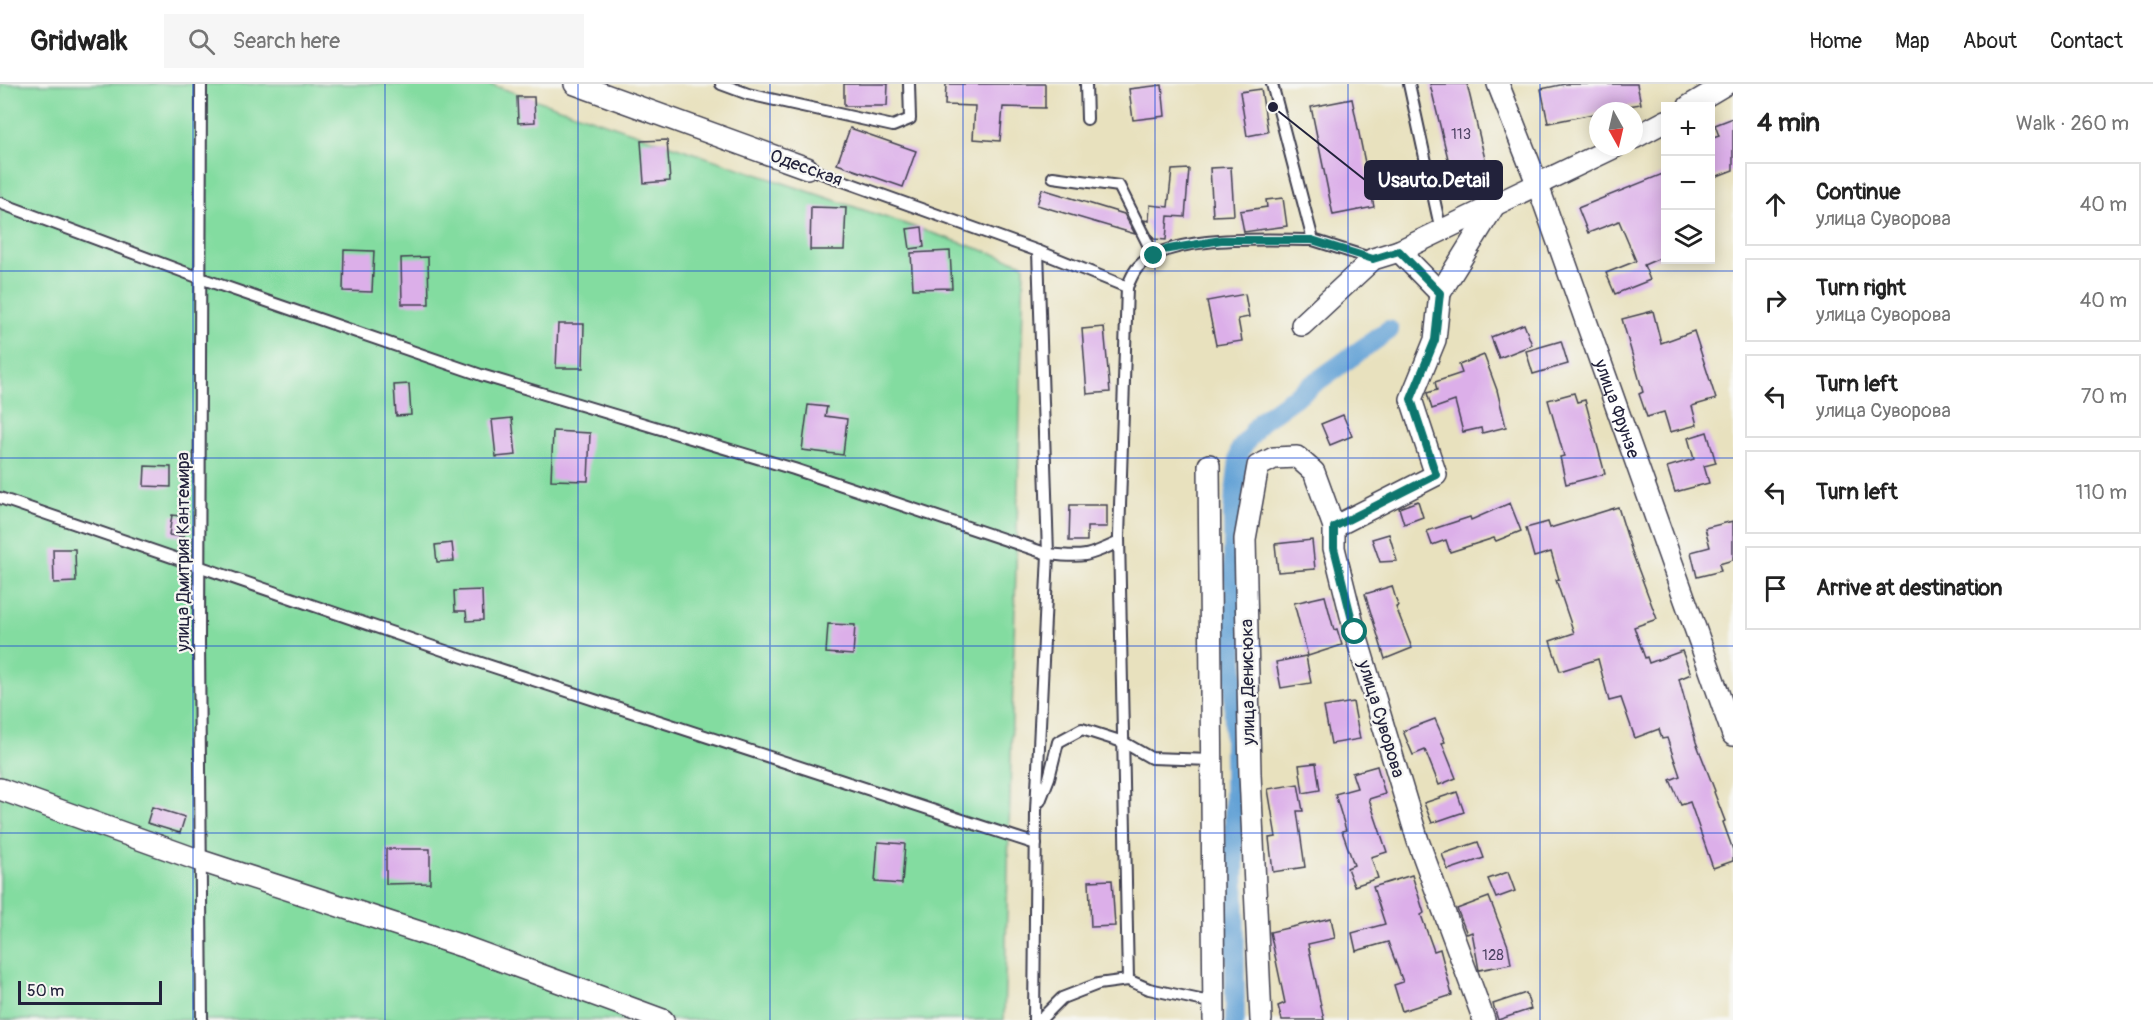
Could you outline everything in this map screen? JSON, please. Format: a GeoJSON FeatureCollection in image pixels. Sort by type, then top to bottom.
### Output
{"type":"FeatureCollection","features":[{"type":"Feature","properties":{"kind":"street","name":"Одесская"},"geometry":{"type":"LineString","coordinates":[[575,84],[807,168]]}},
{"type":"Feature","properties":{"kind":"street","name":"улица Фрунзе"},"geometry":{"type":"LineString","coordinates":[[1498,84],[1537,183],[1733,735]]}},
{"type":"Feature","properties":{"kind":"street"},"geometry":{"type":"LineString","coordinates":[[1696,102],[1726,84]]}},
{"type":"Feature","properties":{"kind":"street"},"geometry":{"type":"LineString","coordinates":[[1643,133],[1661,123]]}},
{"type":"Feature","properties":{"kind":"street"},"geometry":{"type":"LineString","coordinates":[[1302,326],[1373,259],[1399,251],[1596,156]]}},
{"type":"Feature","properties":{"kind":"street"},"geometry":{"type":"LineString","coordinates":[[1334,527],[1436,475],[1411,399],[1435,340],[1440,293],[1494,206]]}},
{"type":"Feature","properties":{"kind":"street"},"geometry":{"type":"LineString","coordinates":[[1399,251],[1440,293]]}},
{"type":"Feature","properties":{"kind":"street","name":"улица Денисюка"},"geometry":{"type":"LineString","coordinates":[[1261,1020],[1250,774],[1245,539],[1258,466],[1274,458],[1297,458],[1314,472],[1334,527]]}},
{"type":"Feature","properties":{"kind":"street"},"geometry":{"type":"LineString","coordinates":[[1209,465],[1214,1011]]}},
{"type":"Feature","properties":{"kind":"street","name":"улица Суворова"},"geometry":{"type":"LineString","coordinates":[[1334,527],[1334,548],[1355,632],[1418,841],[1484,1020]]}},
{"type":"Feature","properties":{"kind":"street"},"geometry":{"type":"LineString","coordinates":[[0,789],[201,861],[462,946],[663,1020]]}},
{"type":"Feature","properties":{"kind":"lane","name":"улица Дмитрия Кантемира"},"geometry":{"type":"LineString","coordinates":[[201,84],[199,565],[202,1019]]}},
{"type":"Feature","properties":{"kind":"lane"},"geometry":{"type":"LineString","coordinates":[[721,84],[748,94],[893,126],[910,119],[909,84]]}},
{"type":"Feature","properties":{"kind":"lane"},"geometry":{"type":"LineString","coordinates":[[1086,84],[1087,119]]}},
{"type":"Feature","properties":{"kind":"lane"},"geometry":{"type":"LineString","coordinates":[[1272,84],[1312,240]]}},
{"type":"Feature","properties":{"kind":"lane"},"geometry":{"type":"LineString","coordinates":[[1409,84],[1441,231]]}},
{"type":"Feature","properties":{"kind":"lane","name":"Одесская"},"geometry":{"type":"LineString","coordinates":[[807,168],[1038,251],[1126,287]]}},
{"type":"Feature","properties":{"kind":"lane"},"geometry":{"type":"LineString","coordinates":[[1053,177],[1119,186],[1154,256]]}},
{"type":"Feature","properties":{"kind":"lane"},"geometry":{"type":"LineString","coordinates":[[0,203],[200,278],[481,375],[794,469],[1048,554],[1078,557],[1092,554],[1119,542]]}},
{"type":"Feature","properties":{"kind":"lane"},"geometry":{"type":"LineString","coordinates":[[1128,980],[1119,542],[1126,287],[1138,267],[1163,250],[1221,240],[1312,240],[1373,259]]}},
{"type":"Feature","properties":{"kind":"lane"},"geometry":{"type":"LineString","coordinates":[[1034,1020],[1036,811],[1048,554],[1038,251]]}},
{"type":"Feature","properties":{"kind":"lane"},"geometry":{"type":"LineString","coordinates":[[0,498],[466,658],[1036,844]]}},
{"type":"Feature","properties":{"kind":"lane"},"geometry":{"type":"LineString","coordinates":[[1036,811],[1049,778],[1058,742],[1082,729],[1123,741],[1151,758],[1212,760]]}},
{"type":"Feature","properties":{"kind":"lane"},"geometry":{"type":"LineString","coordinates":[[1040,1020],[1062,998],[1098,984],[1128,980],[1214,1011]]}},
{"type":"Feature","properties":{"kind":"green space"},"geometry":{"type":"Polygon","coordinates":[[[0,84],[489,84],[1024,264],[1004,1020],[0,1020],[0,84]]]}},
{"type":"Feature","properties":{"kind":"building"},"geometry":{"type":"Polygon","coordinates":[[[844,84],[888,84],[887,106],[844,106],[844,84]]]}},
{"type":"Feature","properties":{"kind":"building"},"geometry":{"type":"Polygon","coordinates":[[[946,84],[1045,84],[1045,108],[1003,107],[1000,141],[973,139],[975,106],[945,105],[946,84]]]}},
{"type":"Feature","properties":{"kind":"building"},"geometry":{"type":"Polygon","coordinates":[[[1430,84],[1467,84],[1491,184],[1456,192],[1430,84]]]}},
{"type":"Feature","properties":{"kind":"building"},"geometry":{"type":"Polygon","coordinates":[[[1565,84],[1637,84],[1641,102],[1589,102],[1589,115],[1548,123],[1541,89],[1565,84]]]}},
{"type":"Feature","properties":{"kind":"building"},"geometry":{"type":"Polygon","coordinates":[[[1162,85],[1165,116],[1133,120],[1129,89],[1162,85]]]}},
{"type":"Feature","properties":{"kind":"building"},"geometry":{"type":"Polygon","coordinates":[[[1261,89],[1268,132],[1247,136],[1240,92],[1261,89]]]}},
{"type":"Feature","properties":{"kind":"building"},"geometry":{"type":"Polygon","coordinates":[[[517,97],[534,97],[535,122],[518,123],[517,97]]]}},
{"type":"Feature","properties":{"kind":"building"},"geometry":{"type":"Polygon","coordinates":[[[1352,99],[1374,207],[1333,215],[1311,107],[1352,99]]]}},
{"type":"Feature","properties":{"kind":"building"},"geometry":{"type":"Polygon","coordinates":[[[1733,118],[1733,170],[1715,177],[1715,137],[1719,136],[1715,125],[1733,118]]]}},
{"type":"Feature","properties":{"kind":"building"},"geometry":{"type":"Polygon","coordinates":[[[850,128],[916,151],[903,187],[837,164],[850,128]]]}},
{"type":"Feature","properties":{"kind":"building"},"geometry":{"type":"Polygon","coordinates":[[[667,140],[670,181],[644,183],[641,141],[667,140]]]}},
{"type":"Feature","properties":{"kind":"building"},"geometry":{"type":"Polygon","coordinates":[[[1231,167],[1234,215],[1213,216],[1210,168],[1231,167]]]}},
{"type":"Feature","properties":{"kind":"building"},"geometry":{"type":"Polygon","coordinates":[[[1189,169],[1185,217],[1168,216],[1166,240],[1154,239],[1144,220],[1149,221],[1150,205],[1168,207],[1172,170],[1189,169]]]}},
{"type":"Feature","properties":{"kind":"building"},"geometry":{"type":"Polygon","coordinates":[[[1661,175],[1661,258],[1644,265],[1650,280],[1615,294],[1606,273],[1636,261],[1619,221],[1588,233],[1578,208],[1661,175]]]}},
{"type":"Feature","properties":{"kind":"building"},"geometry":{"type":"Polygon","coordinates":[[[1042,189],[1124,214],[1135,234],[1037,205],[1042,189]]]}},
{"type":"Feature","properties":{"kind":"building"},"geometry":{"type":"Polygon","coordinates":[[[1283,198],[1287,226],[1244,232],[1240,211],[1267,207],[1266,200],[1283,198]]]}},
{"type":"Feature","properties":{"kind":"building"},"geometry":{"type":"Polygon","coordinates":[[[811,207],[846,208],[844,250],[810,250],[811,207]]]}},
{"type":"Feature","properties":{"kind":"building"},"geometry":{"type":"Polygon","coordinates":[[[922,227],[924,247],[910,249],[907,229],[922,227]]]}},
{"type":"Feature","properties":{"kind":"building"},"geometry":{"type":"Polygon","coordinates":[[[344,250],[374,251],[372,292],[343,291],[344,250]]]}},
{"type":"Feature","properties":{"kind":"building"},"geometry":{"type":"Polygon","coordinates":[[[950,251],[952,288],[913,289],[911,253],[950,251]]]}},
{"type":"Feature","properties":{"kind":"building"},"geometry":{"type":"Polygon","coordinates":[[[428,257],[429,304],[402,304],[401,258],[428,257]]]}},
{"type":"Feature","properties":{"kind":"building"},"geometry":{"type":"Polygon","coordinates":[[[1245,294],[1249,317],[1238,319],[1242,341],[1216,345],[1207,301],[1245,294]]]}},
{"type":"Feature","properties":{"kind":"building"},"geometry":{"type":"Polygon","coordinates":[[[1653,311],[1661,343],[1694,331],[1716,399],[1692,406],[1697,425],[1670,432],[1664,412],[1647,417],[1639,394],[1643,392],[1622,319],[1653,311]]]}},
{"type":"Feature","properties":{"kind":"building"},"geometry":{"type":"Polygon","coordinates":[[[558,324],[584,324],[583,368],[556,368],[558,324]]]}},
{"type":"Feature","properties":{"kind":"building"},"geometry":{"type":"Polygon","coordinates":[[[1524,324],[1532,345],[1499,358],[1491,337],[1524,324]]]}},
{"type":"Feature","properties":{"kind":"building"},"geometry":{"type":"Polygon","coordinates":[[[1104,327],[1110,392],[1087,394],[1082,329],[1104,327]]]}},
{"type":"Feature","properties":{"kind":"building"},"geometry":{"type":"Polygon","coordinates":[[[1561,341],[1568,364],[1533,374],[1526,351],[1561,341]]]}},
{"type":"Feature","properties":{"kind":"building"},"geometry":{"type":"Polygon","coordinates":[[[1484,355],[1497,390],[1506,427],[1482,433],[1481,428],[1463,432],[1455,401],[1432,409],[1427,393],[1437,390],[1435,382],[1462,373],[1459,365],[1484,355]]]}},
{"type":"Feature","properties":{"kind":"building"},"geometry":{"type":"Polygon","coordinates":[[[409,384],[411,415],[396,416],[394,385],[409,384]]]}},
{"type":"Feature","properties":{"kind":"building"},"geometry":{"type":"Polygon","coordinates":[[[1574,393],[1577,402],[1585,400],[1605,474],[1566,484],[1560,457],[1564,456],[1548,400],[1574,393]]]}},
{"type":"Feature","properties":{"kind":"building"},"geometry":{"type":"Polygon","coordinates":[[[808,405],[827,407],[825,416],[847,419],[843,455],[802,450],[808,405]]]}},
{"type":"Feature","properties":{"kind":"building"},"geometry":{"type":"Polygon","coordinates":[[[1343,415],[1352,436],[1330,445],[1321,424],[1343,415]]]}},
{"type":"Feature","properties":{"kind":"building"},"geometry":{"type":"Polygon","coordinates":[[[512,418],[516,455],[496,457],[492,420],[512,418]]]}},
{"type":"Feature","properties":{"kind":"building"},"geometry":{"type":"Polygon","coordinates":[[[553,431],[590,433],[588,481],[551,480],[553,431]]]}},
{"type":"Feature","properties":{"kind":"building"},"geometry":{"type":"Polygon","coordinates":[[[1707,432],[1716,463],[1704,466],[1709,483],[1675,492],[1667,467],[1694,459],[1688,438],[1707,432]]]}},
{"type":"Feature","properties":{"kind":"building"},"geometry":{"type":"Polygon","coordinates":[[[145,466],[171,467],[171,487],[144,486],[145,466]]]}},
{"type":"Feature","properties":{"kind":"building"},"geometry":{"type":"Polygon","coordinates":[[[1418,501],[1423,517],[1404,524],[1399,508],[1418,501]]]}},
{"type":"Feature","properties":{"kind":"building"},"geometry":{"type":"Polygon","coordinates":[[[1510,503],[1521,531],[1496,541],[1494,538],[1450,552],[1446,540],[1432,545],[1427,531],[1470,517],[1471,520],[1510,503]]]}},
{"type":"Feature","properties":{"kind":"building"},"geometry":{"type":"Polygon","coordinates":[[[1070,505],[1107,505],[1107,527],[1087,527],[1087,541],[1069,541],[1070,505]]]}},
{"type":"Feature","properties":{"kind":"building"},"geometry":{"type":"Polygon","coordinates":[[[1618,507],[1657,619],[1634,627],[1645,658],[1647,657],[1649,663],[1682,651],[1691,674],[1679,679],[1696,742],[1715,791],[1733,850],[1733,861],[1713,868],[1690,802],[1681,805],[1670,780],[1680,776],[1667,738],[1662,739],[1659,729],[1635,738],[1621,698],[1609,701],[1598,659],[1560,671],[1550,641],[1574,633],[1556,580],[1559,579],[1551,552],[1534,557],[1526,528],[1548,522],[1550,528],[1618,507]]]}},
{"type":"Feature","properties":{"kind":"building"},"geometry":{"type":"Polygon","coordinates":[[[172,515],[188,517],[184,537],[169,535],[172,515]]]}},
{"type":"Feature","properties":{"kind":"building"},"geometry":{"type":"Polygon","coordinates":[[[1733,521],[1733,560],[1719,564],[1721,571],[1697,577],[1691,552],[1710,547],[1705,528],[1733,521]]]}},
{"type":"Feature","properties":{"kind":"building"},"geometry":{"type":"Polygon","coordinates":[[[1389,534],[1397,561],[1380,562],[1372,539],[1389,534]]]}},
{"type":"Feature","properties":{"kind":"building"},"geometry":{"type":"Polygon","coordinates":[[[1312,540],[1315,569],[1278,572],[1275,544],[1312,540]]]}},
{"type":"Feature","properties":{"kind":"building"},"geometry":{"type":"Polygon","coordinates":[[[452,543],[454,561],[437,562],[435,545],[452,543]]]}},
{"type":"Feature","properties":{"kind":"building"},"geometry":{"type":"Polygon","coordinates":[[[53,549],[75,549],[76,582],[54,583],[53,549]]]}},
{"type":"Feature","properties":{"kind":"building"},"geometry":{"type":"Polygon","coordinates":[[[1392,586],[1398,606],[1396,607],[1412,648],[1385,659],[1365,594],[1392,586]]]}},
{"type":"Feature","properties":{"kind":"building"},"geometry":{"type":"Polygon","coordinates":[[[482,590],[483,620],[467,621],[466,611],[455,611],[454,591],[482,590]]]}},
{"type":"Feature","properties":{"kind":"building"},"geometry":{"type":"Polygon","coordinates":[[[1325,596],[1334,630],[1337,629],[1342,645],[1308,656],[1294,603],[1325,596]]]}},
{"type":"Feature","properties":{"kind":"building"},"geometry":{"type":"Polygon","coordinates":[[[828,624],[855,625],[853,655],[826,653],[828,624]]]}},
{"type":"Feature","properties":{"kind":"building"},"geometry":{"type":"Polygon","coordinates":[[[1306,656],[1311,683],[1281,688],[1276,662],[1306,656]]]}},
{"type":"Feature","properties":{"kind":"building"},"geometry":{"type":"Polygon","coordinates":[[[1353,702],[1360,739],[1331,744],[1324,707],[1353,702]]]}},
{"type":"Feature","properties":{"kind":"building"},"geometry":{"type":"Polygon","coordinates":[[[1435,719],[1456,778],[1439,785],[1425,750],[1413,755],[1403,731],[1435,719]]]}},
{"type":"Feature","properties":{"kind":"building"},"geometry":{"type":"Polygon","coordinates":[[[1316,763],[1320,790],[1303,793],[1299,765],[1316,763]]]}},
{"type":"Feature","properties":{"kind":"building"},"geometry":{"type":"Polygon","coordinates":[[[1377,766],[1385,794],[1369,799],[1387,852],[1371,857],[1378,878],[1354,886],[1347,868],[1354,865],[1342,831],[1346,830],[1335,794],[1357,788],[1352,773],[1377,766]]]}},
{"type":"Feature","properties":{"kind":"building"},"geometry":{"type":"Polygon","coordinates":[[[1298,784],[1303,811],[1297,811],[1305,867],[1273,872],[1269,838],[1276,837],[1268,789],[1298,784]]]}},
{"type":"Feature","properties":{"kind":"building"},"geometry":{"type":"Polygon","coordinates":[[[1457,792],[1464,812],[1432,823],[1424,803],[1457,792]]]}},
{"type":"Feature","properties":{"kind":"building"},"geometry":{"type":"Polygon","coordinates":[[[152,807],[185,817],[180,833],[147,823],[152,807]]]}},
{"type":"Feature","properties":{"kind":"building"},"geometry":{"type":"Polygon","coordinates":[[[878,842],[905,844],[902,884],[875,882],[878,842]]]}},
{"type":"Feature","properties":{"kind":"building"},"geometry":{"type":"Polygon","coordinates":[[[1478,842],[1484,858],[1448,870],[1442,854],[1478,842]]]}},
{"type":"Feature","properties":{"kind":"building"},"geometry":{"type":"Polygon","coordinates":[[[386,849],[430,849],[430,883],[386,884],[386,849]]]}},
{"type":"Feature","properties":{"kind":"building"},"geometry":{"type":"Polygon","coordinates":[[[1508,872],[1515,891],[1496,898],[1488,879],[1508,872]]]}},
{"type":"Feature","properties":{"kind":"building"},"geometry":{"type":"Polygon","coordinates":[[[1412,875],[1424,913],[1421,915],[1434,951],[1440,949],[1452,995],[1402,1011],[1394,985],[1403,982],[1388,942],[1356,951],[1352,933],[1385,924],[1373,887],[1412,875]]]}},
{"type":"Feature","properties":{"kind":"building"},"geometry":{"type":"Polygon","coordinates":[[[1112,880],[1115,926],[1091,927],[1089,881],[1112,880]]]}},
{"type":"Feature","properties":{"kind":"building"},"geometry":{"type":"Polygon","coordinates":[[[1489,897],[1508,946],[1511,964],[1479,970],[1472,932],[1467,934],[1457,909],[1489,897]]]}},
{"type":"Feature","properties":{"kind":"building"},"geometry":{"type":"Polygon","coordinates":[[[1331,918],[1335,938],[1308,944],[1324,1020],[1282,1020],[1278,1006],[1285,1003],[1270,932],[1331,918]]]}},
{"type":"Feature","properties":{"kind":"building"},"geometry":{"type":"Polygon","coordinates":[[[1526,993],[1531,1009],[1498,1020],[1493,1004],[1526,993]]]}},
{"type":"Feature","properties":{"kind":"waterway"},"geometry":{"type":"LineString","coordinates":[[1235,1020],[1233,511],[1240,450],[1261,421],[1389,330]]}},
{"type":"Feature","properties":{"kind":"place","name":"Usauto.Detail"},"geometry":{"type":"Point","coordinates":[1273,107]}},
{"type":"Feature","properties":{"kind":"route"},"geometry":{"type":"LineString","coordinates":[[1154,256],[1163,250],[1221,240],[1312,240],[1373,259],[1399,251],[1440,293],[1435,340],[1411,399],[1436,475],[1334,527],[1334,548],[1355,632]]}}]}
